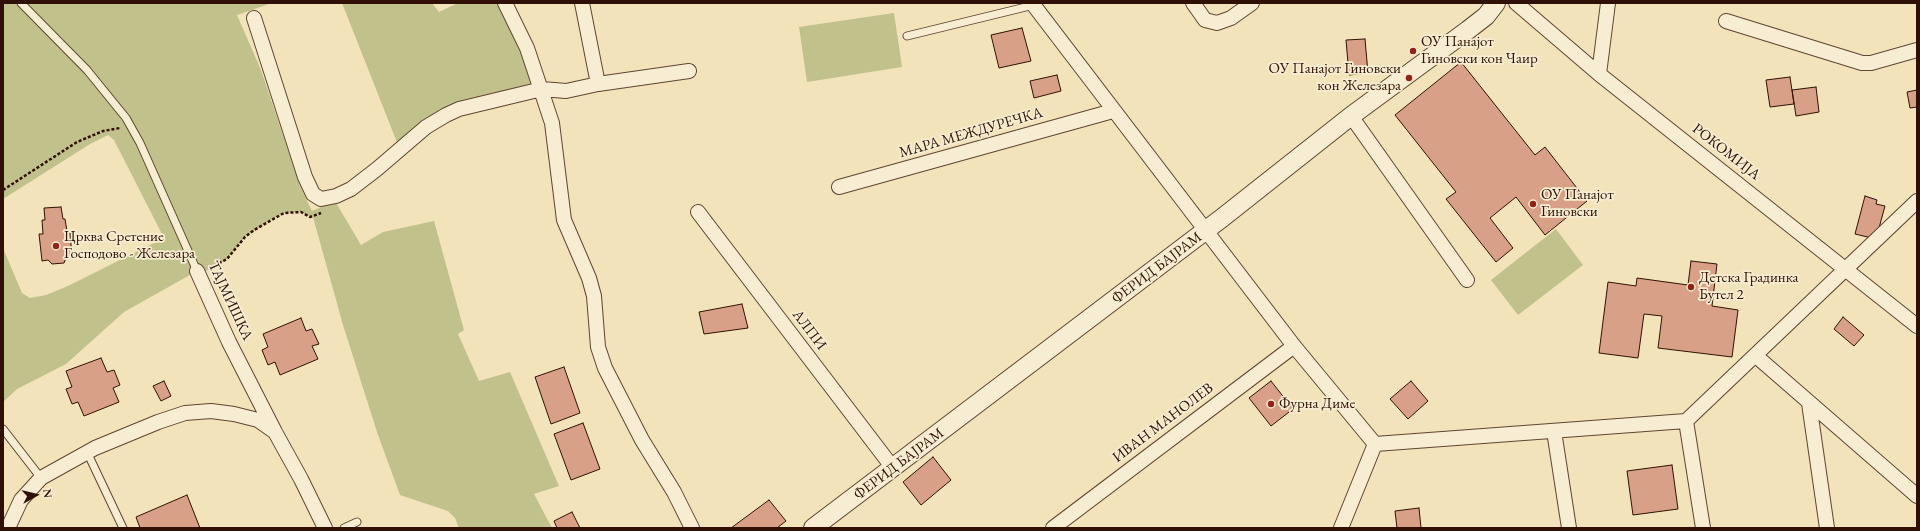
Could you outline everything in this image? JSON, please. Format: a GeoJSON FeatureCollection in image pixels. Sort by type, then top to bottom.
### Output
{"type":"FeatureCollection","features":[{"type":"Feature","properties":{"kind":"street"},"geometry":{"type":"LineString","coordinates":[[505,3],[527,48],[542,89],[552,124],[564,220],[589,278],[594,296],[598,348],[605,368],[635,427],[674,492],[692,528]]}},
{"type":"Feature","properties":{"kind":"street"},"geometry":{"type":"LineString","coordinates":[[582,3],[598,84]]}},
{"type":"Feature","properties":{"kind":"street"},"geometry":{"type":"LineString","coordinates":[[1193,3],[1206,20],[1217,23],[1231,18],[1252,3]]}},
{"type":"Feature","properties":{"kind":"street","name":"ФЕРИД БАЈРАМ"},"geometry":{"type":"LineString","coordinates":[[813,528],[1206,230],[1351,116],[1468,30],[1486,16],[1496,3]]}},
{"type":"Feature","properties":{"kind":"street","name":"РОКОМИЈА"},"geometry":{"type":"LineString","coordinates":[[1516,3],[1599,74],[1917,326]]}},
{"type":"Feature","properties":{"kind":"street"},"geometry":{"type":"LineString","coordinates":[[1599,74],[1608,3]]}},
{"type":"Feature","properties":{"kind":"street"},"geometry":{"type":"LineString","coordinates":[[1033,4],[1113,111],[1294,346],[1375,444]]}},
{"type":"Feature","properties":{"kind":"street"},"geometry":{"type":"LineString","coordinates":[[254,18],[305,177],[313,194],[321,199],[336,196],[351,189],[426,127],[446,114],[508,96],[542,89],[566,91],[598,84],[689,71]]}},
{"type":"Feature","properties":{"kind":"street"},"geometry":{"type":"LineString","coordinates":[[1726,21],[1862,63],[1871,63],[1917,50]]}},
{"type":"Feature","properties":{"kind":"street","name":"МАРА МЕЖДУРЕЧКА"},"geometry":{"type":"LineString","coordinates":[[839,187],[1113,111]]}},
{"type":"Feature","properties":{"kind":"street"},"geometry":{"type":"LineString","coordinates":[[1351,116],[1467,280]]}},
{"type":"Feature","properties":{"kind":"street"},"geometry":{"type":"LineString","coordinates":[[1375,444],[1686,421],[1756,356],[1917,201]]}},
{"type":"Feature","properties":{"kind":"street","name":"АЛПИ"},"geometry":{"type":"LineString","coordinates":[[698,212],[893,468]]}},
{"type":"Feature","properties":{"kind":"street","name":"ТАЈМИШКА"},"geometry":{"type":"LineString","coordinates":[[198,273],[229,342],[274,432],[301,478],[325,528]]}},
{"type":"Feature","properties":{"kind":"street","name":"ИВАН МАНОЛЕВ"},"geometry":{"type":"LineString","coordinates":[[1053,528],[1294,346]]}},
{"type":"Feature","properties":{"kind":"street"},"geometry":{"type":"LineString","coordinates":[[1756,356],[1917,496]]}},
{"type":"Feature","properties":{"kind":"street"},"geometry":{"type":"LineString","coordinates":[[1809,403],[1827,528]]}},
{"type":"Feature","properties":{"kind":"street"},"geometry":{"type":"LineString","coordinates":[[8,528],[22,500],[41,478],[87,452],[158,422],[185,413],[211,411],[234,414],[258,420],[274,432]]}},
{"type":"Feature","properties":{"kind":"street"},"geometry":{"type":"LineString","coordinates":[[1686,421],[1703,528]]}},
{"type":"Feature","properties":{"kind":"street"},"geometry":{"type":"LineString","coordinates":[[1554,431],[1569,528]]}},
{"type":"Feature","properties":{"kind":"street"},"geometry":{"type":"LineString","coordinates":[[1341,528],[1375,444]]}},
{"type":"Feature","properties":{"kind":"lane","name":"ТАЈМИШКА"},"geometry":{"type":"LineString","coordinates":[[21,3],[116,103],[133,129],[198,273]]}},
{"type":"Feature","properties":{"kind":"lane"},"geometry":{"type":"LineString","coordinates":[[907,36],[1033,4]]}},
{"type":"Feature","properties":{"kind":"lane"},"geometry":{"type":"LineString","coordinates":[[3,429],[41,478]]}},
{"type":"Feature","properties":{"kind":"lane"},"geometry":{"type":"LineString","coordinates":[[87,452],[123,528]]}},
{"type":"Feature","properties":{"kind":"lane"},"geometry":{"type":"LineString","coordinates":[[344,528],[357,522]]}},
{"type":"Feature","properties":{"kind":"path"},"geometry":{"type":"LineString","coordinates":[[3,190],[55,155],[89,136],[113,129],[133,129]]}},
{"type":"Feature","properties":{"kind":"path"},"geometry":{"type":"LineString","coordinates":[[198,273],[226,259],[245,237],[279,215],[296,212],[310,217],[324,212]]}},
{"type":"Feature","properties":{"kind":"green space"},"geometry":{"type":"Polygon","coordinates":[[[3,3],[272,3],[237,15],[261,70],[300,186],[312,211],[335,201],[361,245],[383,232],[434,221],[464,330],[458,334],[479,381],[510,372],[559,486],[534,494],[552,528],[459,528],[455,518],[448,511],[400,495],[378,435],[343,325],[313,217],[301,212],[284,213],[274,218],[245,237],[227,259],[199,275],[197,271],[124,312],[66,364],[17,389],[3,402],[3,248],[22,293],[30,298],[46,295],[68,286],[164,238],[114,140],[108,135],[90,144],[3,199],[3,3]]]}},
{"type":"Feature","properties":{"kind":"green space"},"geometry":{"type":"Polygon","coordinates":[[[342,3],[432,3],[439,12],[458,3],[505,3],[542,89],[459,109],[400,150],[342,3]]]}},
{"type":"Feature","properties":{"kind":"green space"},"geometry":{"type":"Polygon","coordinates":[[[894,13],[902,67],[807,82],[799,27],[894,13]]]}},
{"type":"Feature","properties":{"kind":"green space"},"geometry":{"type":"Polygon","coordinates":[[[1556,229],[1583,265],[1518,315],[1491,280],[1556,229]]]}},
{"type":"Feature","properties":{"kind":"building"},"geometry":{"type":"Polygon","coordinates":[[[1022,28],[1031,61],[999,68],[991,35],[1022,28]]]}},
{"type":"Feature","properties":{"kind":"building"},"geometry":{"type":"Polygon","coordinates":[[[1365,39],[1368,73],[1349,75],[1346,40],[1365,39]]]}},
{"type":"Feature","properties":{"kind":"building"},"geometry":{"type":"Polygon","coordinates":[[[1461,62],[1535,155],[1545,147],[1587,201],[1545,235],[1516,197],[1490,218],[1513,248],[1496,262],[1446,199],[1456,192],[1395,115],[1461,62]]]}},
{"type":"Feature","properties":{"kind":"building"},"geometry":{"type":"Polygon","coordinates":[[[1057,75],[1061,91],[1034,98],[1030,81],[1057,75]]]}},
{"type":"Feature","properties":{"kind":"building"},"geometry":{"type":"Polygon","coordinates":[[[1790,77],[1794,104],[1770,107],[1766,80],[1790,77]]]}},
{"type":"Feature","properties":{"kind":"building"},"geometry":{"type":"Polygon","coordinates":[[[1816,87],[1819,112],[1796,116],[1792,90],[1816,87]]]}},
{"type":"Feature","properties":{"kind":"building"},"geometry":{"type":"Polygon","coordinates":[[[1917,90],[1917,107],[1910,108],[1907,92],[1917,90]]]}},
{"type":"Feature","properties":{"kind":"building"},"geometry":{"type":"Polygon","coordinates":[[[1865,196],[1877,200],[1876,204],[1885,206],[1876,239],[1855,234],[1865,196]]]}},
{"type":"Feature","properties":{"kind":"building","name":"Црква Сретение Господово - Железара"},"geometry":{"type":"Polygon","coordinates":[[[61,207],[67,231],[70,231],[72,257],[66,258],[64,263],[52,264],[48,260],[42,261],[39,234],[43,234],[42,220],[45,220],[44,208],[61,207]]]}},
{"type":"Feature","properties":{"kind":"building"},"geometry":{"type":"Polygon","coordinates":[[[1691,261],[1717,264],[1712,306],[1738,310],[1732,357],[1658,348],[1662,316],[1644,314],[1638,358],[1599,353],[1608,282],[1636,286],[1637,278],[1688,285],[1691,261]]]}},
{"type":"Feature","properties":{"kind":"building"},"geometry":{"type":"Polygon","coordinates":[[[742,304],[748,328],[704,334],[699,312],[742,304]]]}},
{"type":"Feature","properties":{"kind":"building"},"geometry":{"type":"Polygon","coordinates":[[[1843,317],[1864,335],[1854,346],[1834,329],[1843,317]]]}},
{"type":"Feature","properties":{"kind":"building"},"geometry":{"type":"Polygon","coordinates":[[[301,318],[306,331],[312,329],[319,344],[312,346],[318,359],[280,375],[275,362],[268,365],[262,350],[268,347],[263,334],[301,318]]]}},
{"type":"Feature","properties":{"kind":"building"},"geometry":{"type":"Polygon","coordinates":[[[101,358],[107,372],[114,370],[120,385],[113,388],[119,402],[84,416],[78,402],[72,404],[66,389],[72,387],[66,371],[101,358]]]}},
{"type":"Feature","properties":{"kind":"building"},"geometry":{"type":"Polygon","coordinates":[[[564,367],[580,413],[551,424],[535,377],[564,367]]]}},
{"type":"Feature","properties":{"kind":"building"},"geometry":{"type":"Polygon","coordinates":[[[164,381],[171,396],[161,401],[153,386],[164,381]]]}},
{"type":"Feature","properties":{"kind":"building","name":"Фурна Диме"},"geometry":{"type":"Polygon","coordinates":[[[1271,381],[1293,409],[1271,426],[1249,398],[1271,381]]]}},
{"type":"Feature","properties":{"kind":"building"},"geometry":{"type":"Polygon","coordinates":[[[1411,381],[1428,401],[1408,419],[1390,399],[1411,381]]]}},
{"type":"Feature","properties":{"kind":"building"},"geometry":{"type":"Polygon","coordinates":[[[583,423],[600,469],[571,480],[554,434],[583,423]]]}},
{"type":"Feature","properties":{"kind":"building"},"geometry":{"type":"Polygon","coordinates":[[[933,457],[951,480],[921,505],[903,482],[933,457]]]}},
{"type":"Feature","properties":{"kind":"building"},"geometry":{"type":"Polygon","coordinates":[[[1672,465],[1678,509],[1633,515],[1627,471],[1672,465]]]}},
{"type":"Feature","properties":{"kind":"building"},"geometry":{"type":"Polygon","coordinates":[[[187,495],[200,528],[140,528],[136,517],[187,495]]]}},
{"type":"Feature","properties":{"kind":"building"},"geometry":{"type":"Polygon","coordinates":[[[769,500],[786,521],[777,528],[731,528],[769,500]]]}},
{"type":"Feature","properties":{"kind":"building"},"geometry":{"type":"Polygon","coordinates":[[[1419,508],[1421,528],[1397,528],[1395,511],[1419,508]]]}},
{"type":"Feature","properties":{"kind":"building"},"geometry":{"type":"Polygon","coordinates":[[[572,512],[580,528],[557,528],[554,521],[572,512]]]}},
{"type":"Feature","properties":{"kind":"place","name":"ОУ Панајот Гиновски кон Чаир"},"geometry":{"type":"Point","coordinates":[1413,51]}},
{"type":"Feature","properties":{"kind":"place","name":"ОУ Панајот Гиновски кон Железара"},"geometry":{"type":"Point","coordinates":[1409,78]}},
{"type":"Feature","properties":{"kind":"place","name":"ОУ Панајот Гиновски"},"geometry":{"type":"Point","coordinates":[1533,204]}},
{"type":"Feature","properties":{"kind":"place","name":"Црква Сретение Господово - Железара"},"geometry":{"type":"Point","coordinates":[56,246]}},
{"type":"Feature","properties":{"kind":"place","name":"Детска Градинка Бутел 2"},"geometry":{"type":"Point","coordinates":[1691,287]}},
{"type":"Feature","properties":{"kind":"place","name":"Фурна Диме"},"geometry":{"type":"Point","coordinates":[1271,404]}}]}
